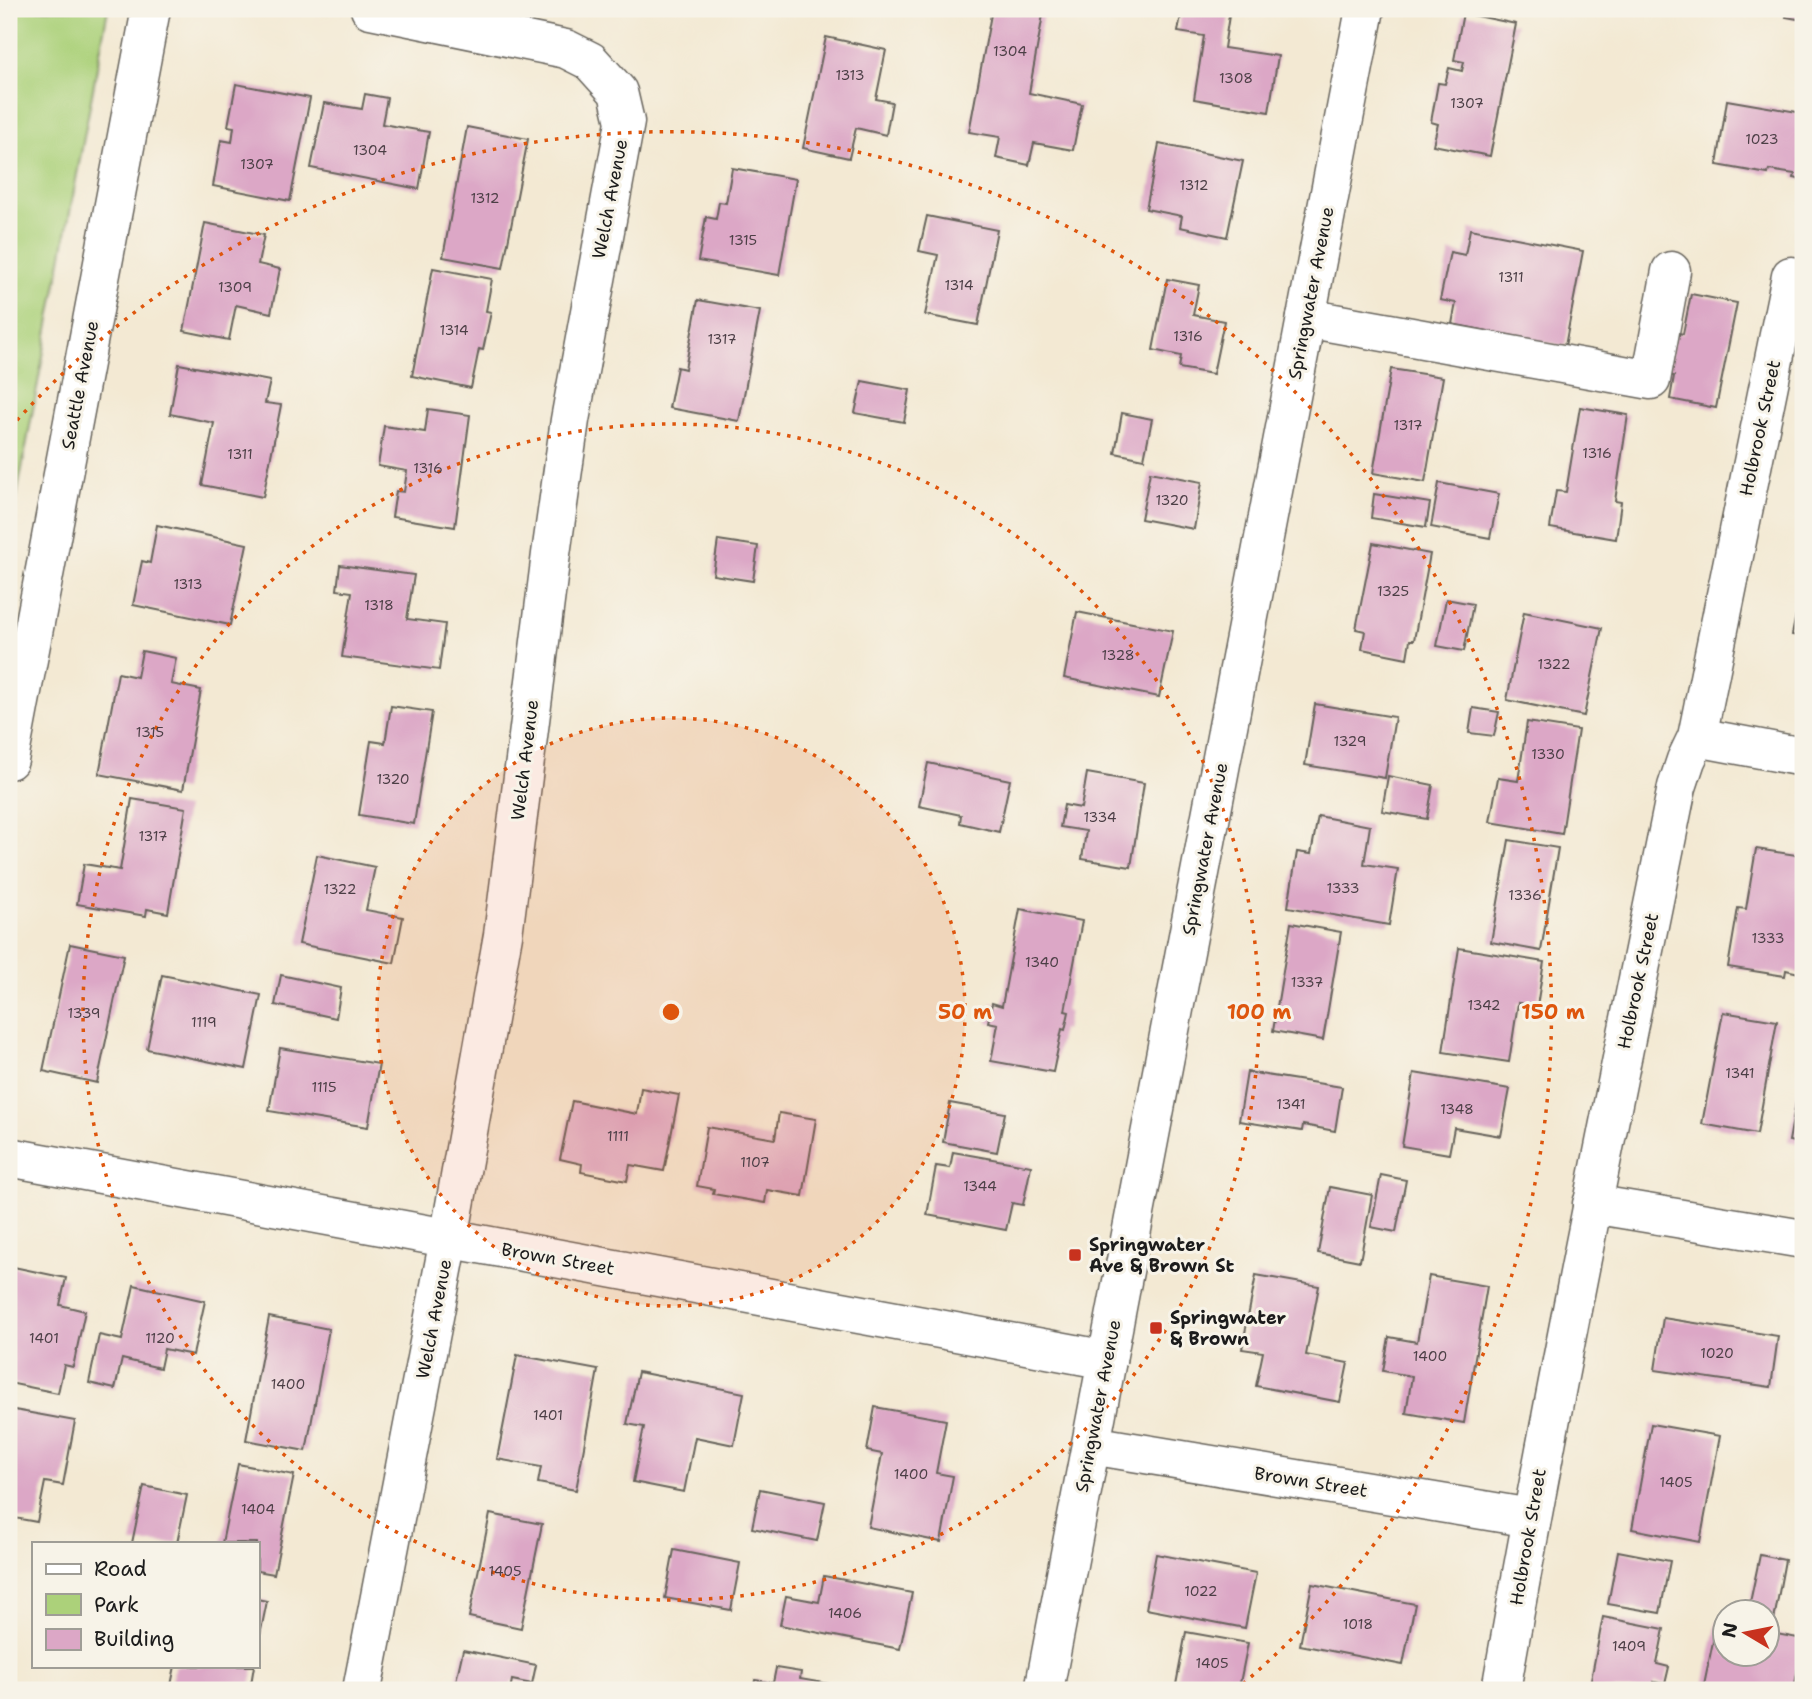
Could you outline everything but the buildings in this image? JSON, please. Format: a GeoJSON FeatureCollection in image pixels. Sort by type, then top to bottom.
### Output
{"type":"FeatureCollection","features":[{"type":"Feature","properties":{"kind":"street","name":"Seattle Avenue"},"geometry":{"type":"LineString","coordinates":[[9,760],[151,9]]}},
{"type":"Feature","properties":{"kind":"street","name":"Welch Avenue"},"geometry":{"type":"LineString","coordinates":[[362,1690],[449,1239],[503,935],[570,420],[625,122],[618,92],[590,61],[566,49],[370,9]]}},
{"type":"Feature","properties":{"kind":"street","name":"Springwater Avenue"},"geometry":{"type":"LineString","coordinates":[[1044,1690],[1365,9]]}},
{"type":"Feature","properties":{"kind":"street"},"geometry":{"type":"LineString","coordinates":[[1306,318],[1651,380],[1671,271]]}},
{"type":"Feature","properties":{"kind":"street","name":"Holbrook Street"},"geometry":{"type":"LineString","coordinates":[[1501,1690],[1531,1518],[1592,1203],[1677,787],[1697,737],[1797,277]]}},
{"type":"Feature","properties":{"kind":"street"},"geometry":{"type":"LineString","coordinates":[[1697,737],[1803,757]]}},
{"type":"Feature","properties":{"kind":"street","name":"Brown Street"},"geometry":{"type":"LineString","coordinates":[[9,1157],[1107,1360]]}},
{"type":"Feature","properties":{"kind":"street"},"geometry":{"type":"LineString","coordinates":[[1592,1203],[1803,1239]]}},
{"type":"Feature","properties":{"kind":"street","name":"Brown Street"},"geometry":{"type":"LineString","coordinates":[[1091,1446],[1531,1518]]}},
{"type":"Feature","properties":{"kind":"green space"},"geometry":{"type":"Polygon","coordinates":[[[9,9],[108,9],[9,538],[9,9]]]}},
{"type":"Feature","properties":{"kind":"place","name":"Springwater Ave & Brown St"},"geometry":{"type":"Point","coordinates":[1075,1255]}},
{"type":"Feature","properties":{"kind":"place","name":"Springwater & Brown"},"geometry":{"type":"Point","coordinates":[1156,1328]}}]}
